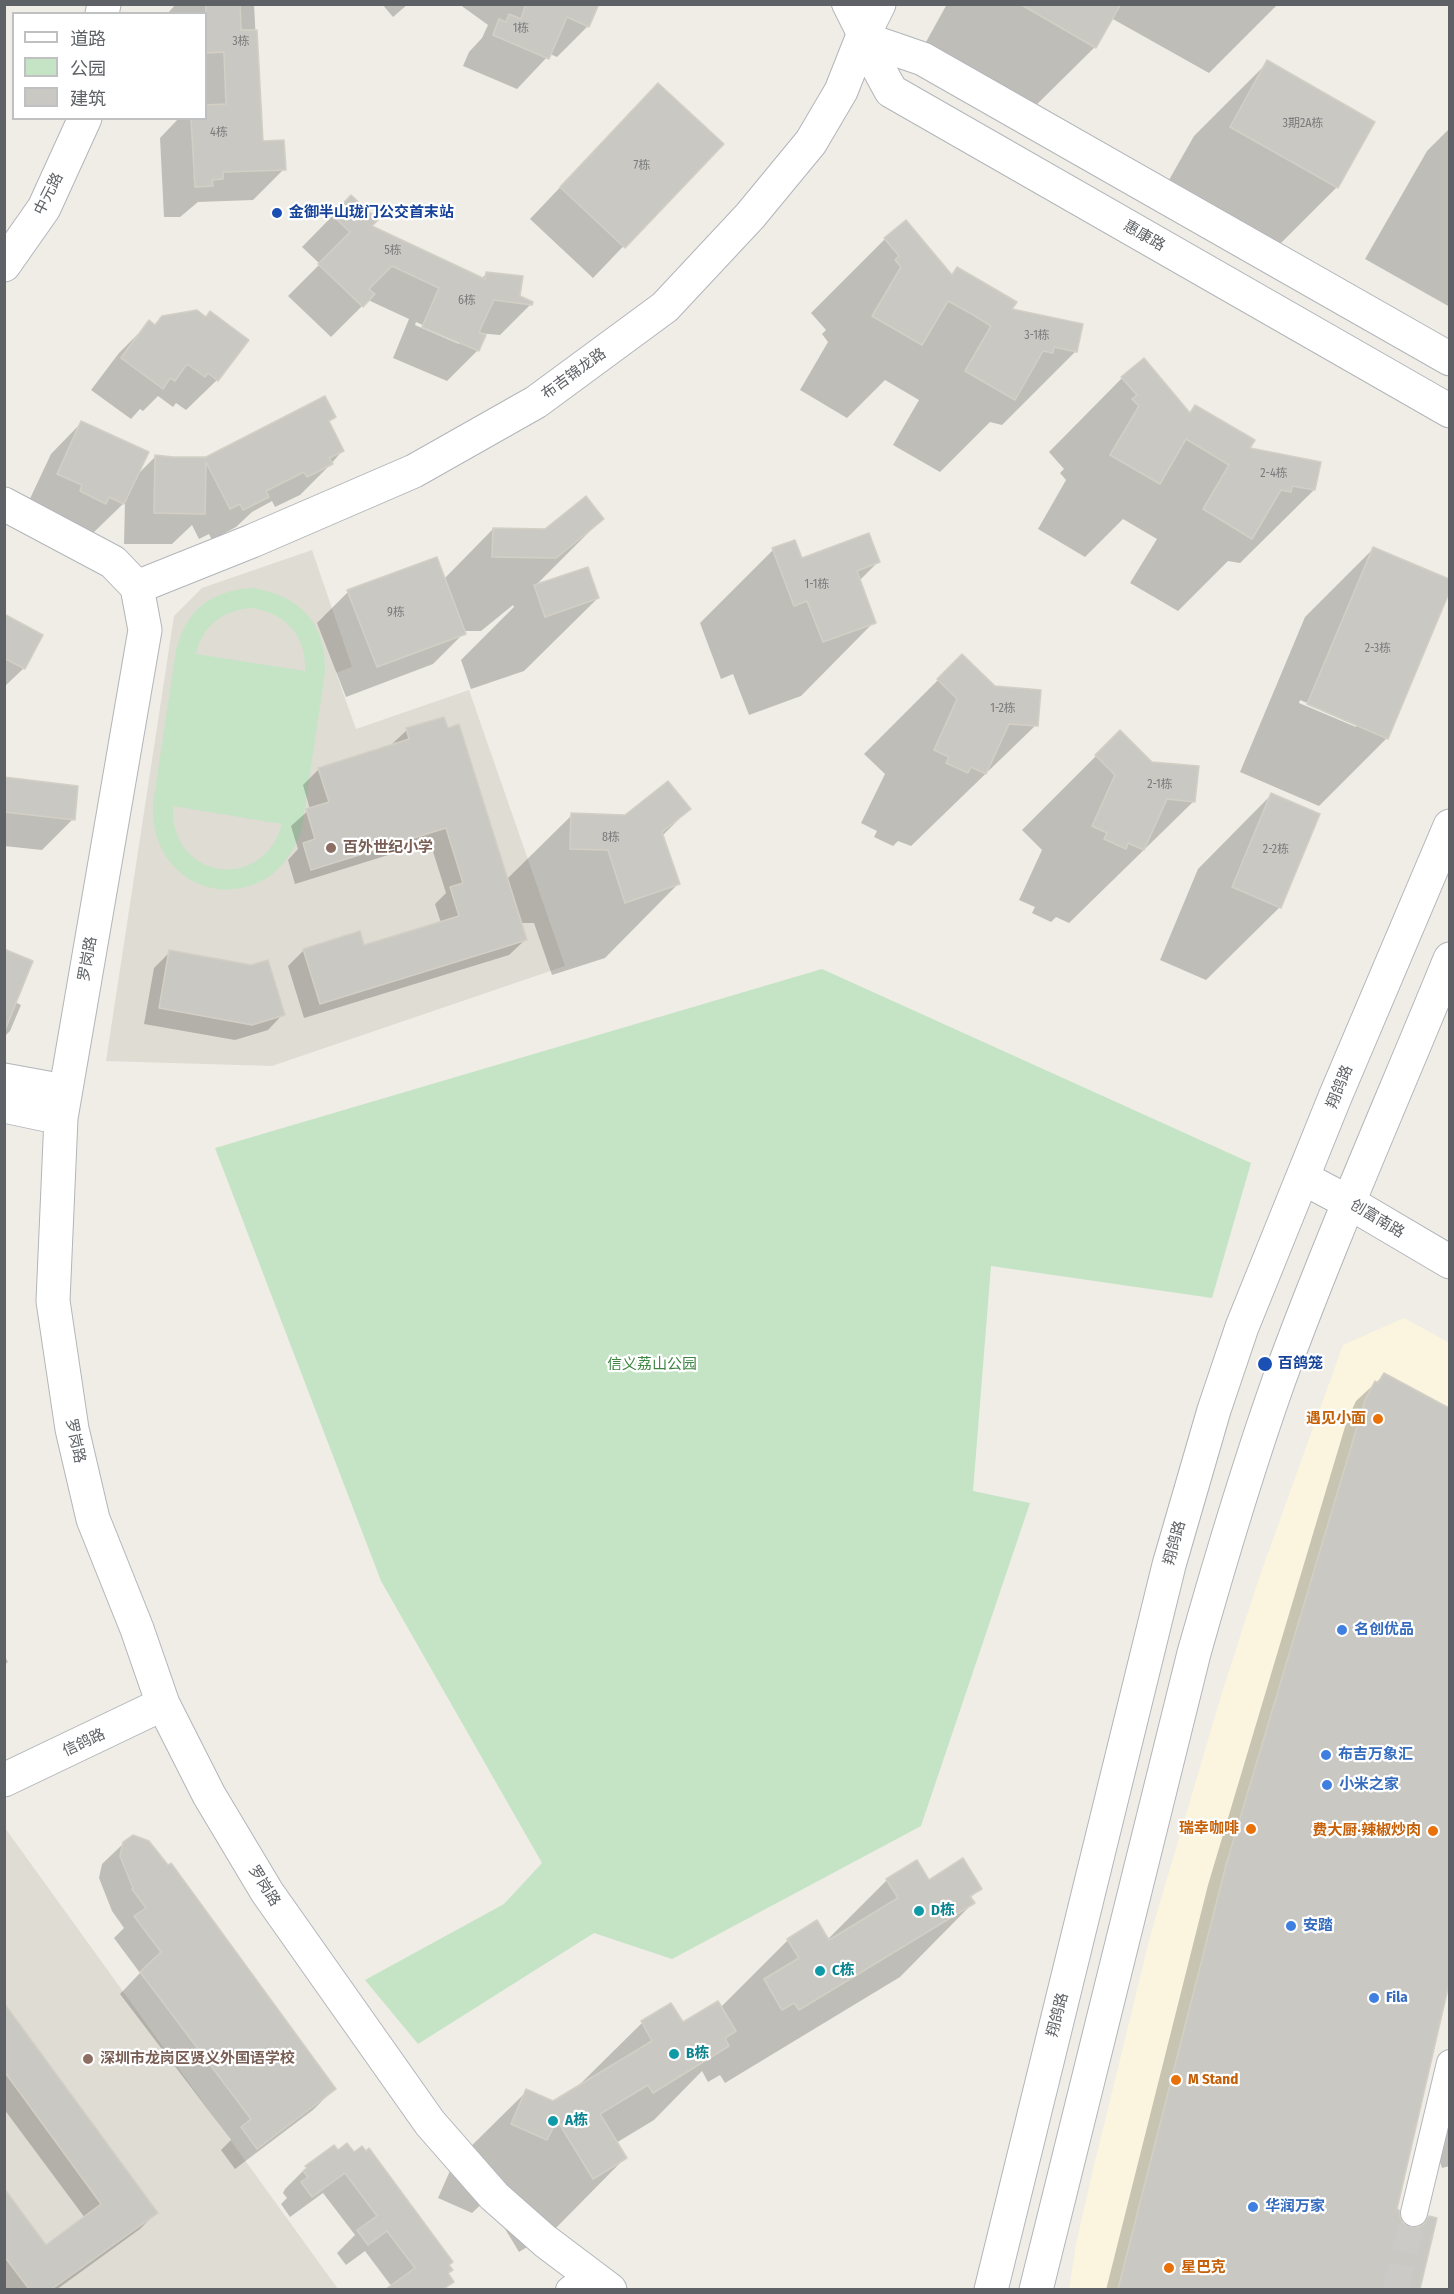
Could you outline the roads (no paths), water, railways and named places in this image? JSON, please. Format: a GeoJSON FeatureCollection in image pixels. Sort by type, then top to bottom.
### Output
{"type":"FeatureCollection","features":[{"type":"Feature","properties":{"kind":"street","name":"惠康路"},"geometry":{"type":"LineString","coordinates":[[845,4],[891,91],[1443,410]]}},
{"type":"Feature","properties":{"kind":"street","name":"布吉锦龙路"},"geometry":{"type":"LineString","coordinates":[[137,587],[252,541],[414,471],[536,402],[657,313],[750,216],[811,142],[841,91],[862,38],[879,4]]}},
{"type":"Feature","properties":{"kind":"street"},"geometry":{"type":"LineString","coordinates":[[862,38],[923,59],[1449,359]]}},
{"type":"Feature","properties":{"kind":"street","name":"中元路"},"geometry":{"type":"LineString","coordinates":[[4,264],[44,208],[84,120]]}},
{"type":"Feature","properties":{"kind":"street"},"geometry":{"type":"LineString","coordinates":[[4,504],[113,562],[137,587]]}},
{"type":"Feature","properties":{"kind":"street","name":"罗岗路"},"geometry":{"type":"LineString","coordinates":[[137,587],[145,630],[62,1105],[53,1301],[72,1429],[93,1519],[137,1629],[163,1704],[209,1795],[267,1892],[430,2122],[494,2196],[589,2285]]}},
{"type":"Feature","properties":{"kind":"street","name":"翔鸽路"},"geometry":{"type":"LineString","coordinates":[[991,2289],[1169,1565],[1214,1410],[1242,1327],[1449,826]]}},
{"type":"Feature","properties":{"kind":"street"},"geometry":{"type":"LineString","coordinates":[[1036,2289],[1194,1653],[1222,1553],[1280,1379],[1449,959]]}},
{"type":"Feature","properties":{"kind":"street"},"geometry":{"type":"LineString","coordinates":[[4,1080],[62,1105]]}},
{"type":"Feature","properties":{"kind":"street"},"geometry":{"type":"LineString","coordinates":[[4,1106],[62,1105]]}},
{"type":"Feature","properties":{"kind":"street","name":"创富南路"},"geometry":{"type":"LineString","coordinates":[[1303,1178],[1449,1262]]}},
{"type":"Feature","properties":{"kind":"street","name":"信鸽路"},"geometry":{"type":"LineString","coordinates":[[4,1780],[163,1704]]}},
{"type":"Feature","properties":{"kind":"street"},"geometry":{"type":"LineString","coordinates":[[1414,2213],[1449,2064]]}},
{"type":"Feature","properties":{"kind":"street"},"geometry":{"type":"LineString","coordinates":[[970,2289],[977,2271],[1007,2222]]}},
{"type":"Feature","properties":{"kind":"tunnel"},"geometry":{"type":"LineString","coordinates":[[1396,2290],[1414,2213]]}},
{"type":"Feature","properties":{"kind":"place","name":"金御半山珑门公交首末站"},"geometry":{"type":"Point","coordinates":[277,213]}},
{"type":"Feature","properties":{"kind":"place","name":"百外世纪小学"},"geometry":{"type":"Point","coordinates":[331,848]}},
{"type":"Feature","properties":{"kind":"place","name":"百鸽笼"},"geometry":{"type":"Point","coordinates":[1265,1364]}},
{"type":"Feature","properties":{"kind":"place","name":"遇见小面"},"geometry":{"type":"Point","coordinates":[1378,1419]}},
{"type":"Feature","properties":{"kind":"place","name":"名创优品"},"geometry":{"type":"Point","coordinates":[1342,1630]}},
{"type":"Feature","properties":{"kind":"place","name":"布吉万象汇"},"geometry":{"type":"Point","coordinates":[1326,1755]}},
{"type":"Feature","properties":{"kind":"place","name":"小米之家"},"geometry":{"type":"Point","coordinates":[1327,1785]}},
{"type":"Feature","properties":{"kind":"place","name":"瑞幸咖啡"},"geometry":{"type":"Point","coordinates":[1251,1829]}},
{"type":"Feature","properties":{"kind":"place","name":"费大厨·辣椒炒肉"},"geometry":{"type":"Point","coordinates":[1433,1831]}},
{"type":"Feature","properties":{"kind":"place","name":"D栋"},"geometry":{"type":"Point","coordinates":[919,1911]}},
{"type":"Feature","properties":{"kind":"place","name":"安踏"},"geometry":{"type":"Point","coordinates":[1291,1926]}},
{"type":"Feature","properties":{"kind":"place","name":"C栋"},"geometry":{"type":"Point","coordinates":[820,1971]}},
{"type":"Feature","properties":{"kind":"place","name":"Fila"},"geometry":{"type":"Point","coordinates":[1374,1998]}},
{"type":"Feature","properties":{"kind":"place","name":"B栋"},"geometry":{"type":"Point","coordinates":[674,2054]}},
{"type":"Feature","properties":{"kind":"place","name":"深圳市龙岗区贤义外国语学校"},"geometry":{"type":"Point","coordinates":[88,2059]}},
{"type":"Feature","properties":{"kind":"place","name":"M Stand"},"geometry":{"type":"Point","coordinates":[1176,2080]}},
{"type":"Feature","properties":{"kind":"place","name":"A栋"},"geometry":{"type":"Point","coordinates":[553,2121]}},
{"type":"Feature","properties":{"kind":"place","name":"华润万家"},"geometry":{"type":"Point","coordinates":[1253,2207]}},
{"type":"Feature","properties":{"kind":"place","name":"星巴克"},"geometry":{"type":"Point","coordinates":[1169,2268]}},
{"type":"Feature","properties":{"kind":"park label","name":"信义荔山公园"},"geometry":{"type":"Point","coordinates":[652,1365]}}]}
